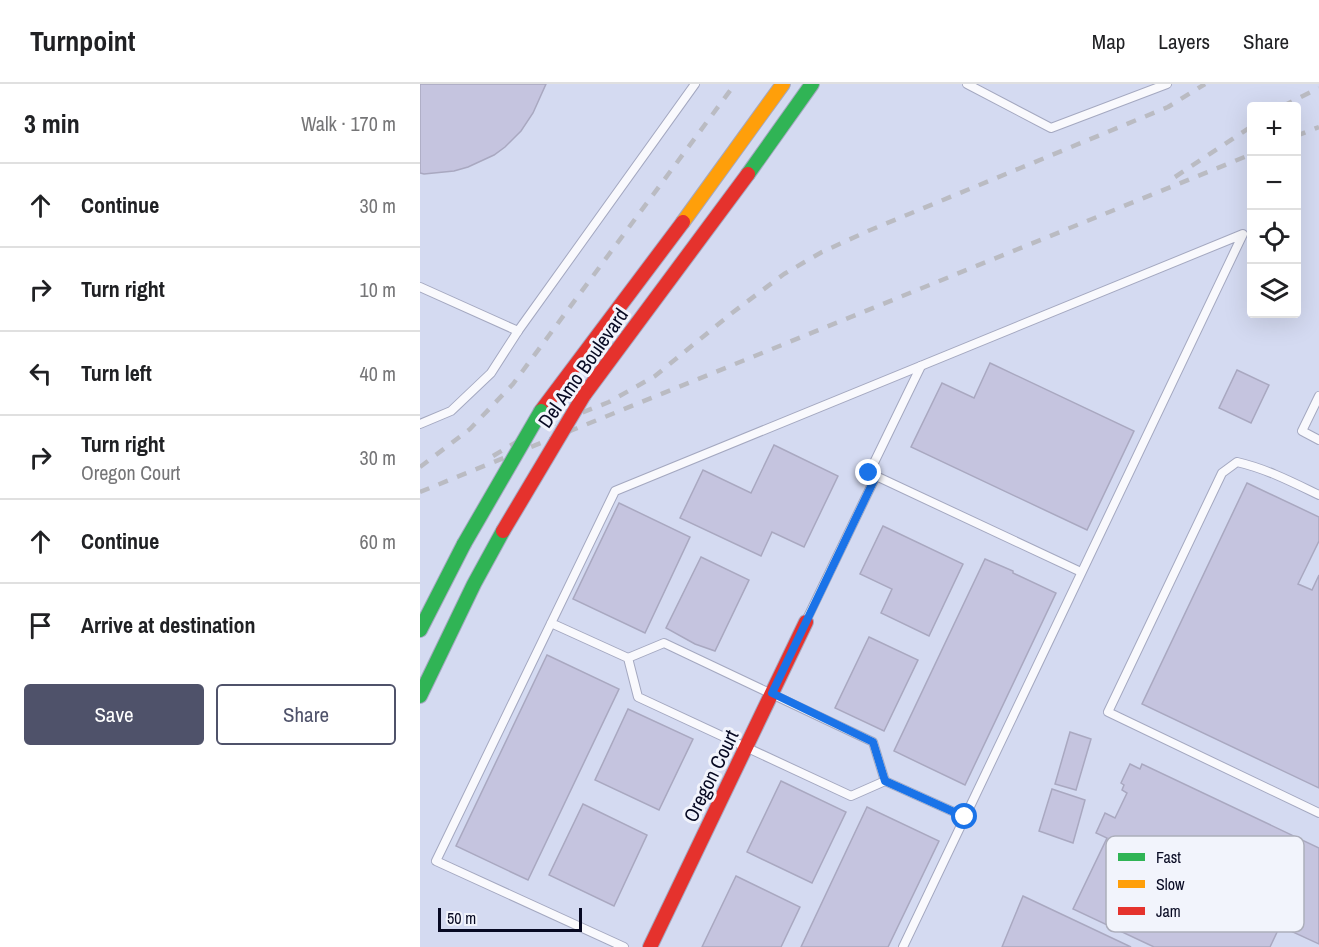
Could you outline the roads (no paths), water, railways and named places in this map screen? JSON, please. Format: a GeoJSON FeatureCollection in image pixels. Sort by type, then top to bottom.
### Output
{"type":"FeatureCollection","features":[{"type":"Feature","properties":{"kind":"main road","name":"Del Amo Boulevard"},"geometry":{"type":"LineString","coordinates":[[420,630],[464,544],[541,411],[735,152],[783,84]]}},
{"type":"Feature","properties":{"kind":"main road","name":"Del Amo Boulevard"},"geometry":{"type":"LineString","coordinates":[[420,696],[474,584],[584,395],[812,84]]}},
{"type":"Feature","properties":{"kind":"main road","name":"Oregon Court"},"geometry":{"type":"LineString","coordinates":[[650,947],[806,622]]}},
{"type":"Feature","properties":{"kind":"lane"},"geometry":{"type":"LineString","coordinates":[[420,424],[451,411],[491,373],[518,331],[695,84]]}},
{"type":"Feature","properties":{"kind":"lane"},"geometry":{"type":"LineString","coordinates":[[967,84],[1051,128],[1167,84]]}},
{"type":"Feature","properties":{"kind":"lane"},"geometry":{"type":"LineString","coordinates":[[624,947],[436,861],[615,491],[1243,234],[903,947]]}},
{"type":"Feature","properties":{"kind":"lane"},"geometry":{"type":"LineString","coordinates":[[420,287],[518,331]]}},
{"type":"Feature","properties":{"kind":"lane"},"geometry":{"type":"LineString","coordinates":[[921,366],[869,473],[1081,572]]}},
{"type":"Feature","properties":{"kind":"lane"},"geometry":{"type":"LineString","coordinates":[[1319,396],[1302,431],[1319,440]]}},
{"type":"Feature","properties":{"kind":"lane"},"geometry":{"type":"LineString","coordinates":[[1319,495],[1274,473],[1237,462],[1222,473],[1108,712],[1319,813]]}},
{"type":"Feature","properties":{"kind":"lane"},"geometry":{"type":"LineString","coordinates":[[806,622],[876,476]]}},
{"type":"Feature","properties":{"kind":"lane"},"geometry":{"type":"LineString","coordinates":[[551,623],[628,658],[664,643],[772,693],[873,742],[885,781]]}},
{"type":"Feature","properties":{"kind":"lane"},"geometry":{"type":"LineString","coordinates":[[628,658],[638,697],[746,748],[851,796],[885,781],[965,817]]}},
{"type":"Feature","properties":{"kind":"railway"},"geometry":{"type":"LineString","coordinates":[[420,467],[470,429],[513,384],[735,84]]}},
{"type":"Feature","properties":{"kind":"railway"},"geometry":{"type":"LineString","coordinates":[[493,456],[535,431],[609,402],[655,376],[784,274],[822,252],[1168,107],[1205,84]]}},
{"type":"Feature","properties":{"kind":"railway"},"geometry":{"type":"LineString","coordinates":[[1291,102],[1319,88]]}},
{"type":"Feature","properties":{"kind":"railway"},"geometry":{"type":"LineString","coordinates":[[1301,134],[1319,127]]}},
{"type":"Feature","properties":{"kind":"railway"},"geometry":{"type":"LineString","coordinates":[[1175,177],[1247,129]]}},
{"type":"Feature","properties":{"kind":"railway"},"geometry":{"type":"LineString","coordinates":[[420,492],[1247,156]]}}]}
